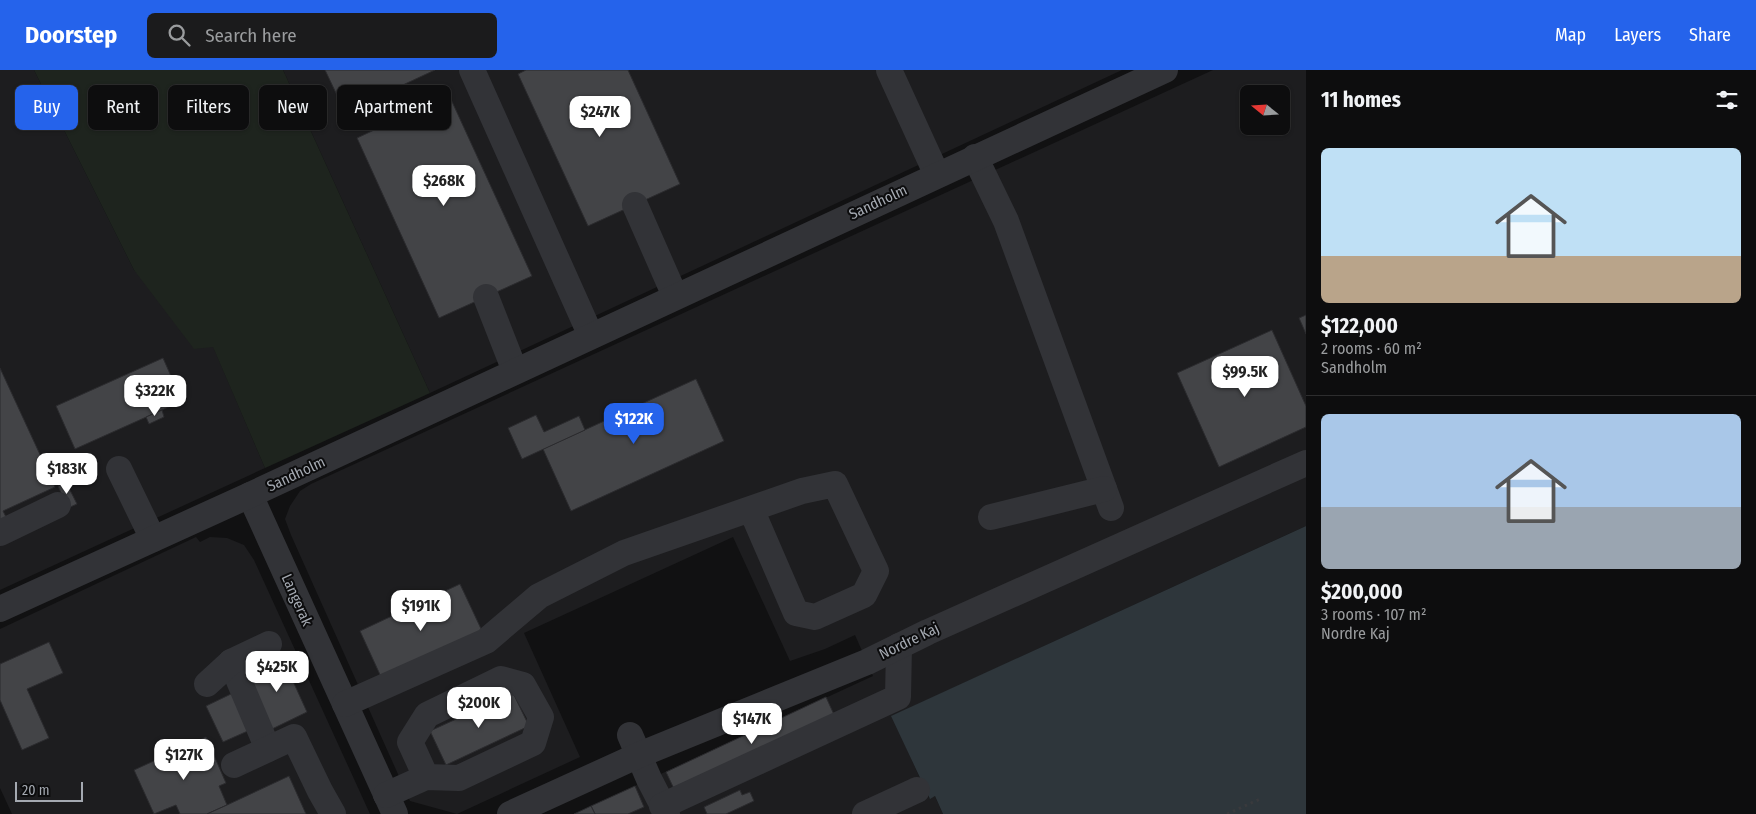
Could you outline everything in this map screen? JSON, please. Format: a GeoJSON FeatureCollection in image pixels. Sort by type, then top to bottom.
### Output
{"type":"FeatureCollection","features":[{"type":"Feature","properties":{"kind":"street"},"geometry":{"type":"LineString","coordinates":[[472,70],[591,336]]}},
{"type":"Feature","properties":{"kind":"street"},"geometry":{"type":"LineString","coordinates":[[889,70],[937,175]]}},
{"type":"Feature","properties":{"kind":"street","name":"Sandholm"},"geometry":{"type":"LineString","coordinates":[[0,609],[250,496],[675,296],[1165,70]]}},
{"type":"Feature","properties":{"kind":"street"},"geometry":{"type":"LineString","coordinates":[[975,157],[1006,220],[1108,499],[991,518]]}},
{"type":"Feature","properties":{"kind":"street"},"geometry":{"type":"LineString","coordinates":[[635,204],[675,296]]}},
{"type":"Feature","properties":{"kind":"street"},"geometry":{"type":"LineString","coordinates":[[486,297],[516,371]]}},
{"type":"Feature","properties":{"kind":"street","name":"Nordre Kaj"},"geometry":{"type":"LineString","coordinates":[[510,814],[634,745],[867,662],[1306,463]]}},
{"type":"Feature","properties":{"kind":"street"},"geometry":{"type":"LineString","coordinates":[[119,469],[153,540]]}},
{"type":"Feature","properties":{"kind":"street"},"geometry":{"type":"LineString","coordinates":[[345,704],[486,641],[539,596],[624,553],[802,491],[835,484],[876,571],[864,595],[815,617],[796,613],[751,509]]}},
{"type":"Feature","properties":{"kind":"street","name":"Langerak"},"geometry":{"type":"LineString","coordinates":[[250,496],[390,804]]}},
{"type":"Feature","properties":{"kind":"street"},"geometry":{"type":"LineString","coordinates":[[0,533],[58,506]]}},
{"type":"Feature","properties":{"kind":"street"},"geometry":{"type":"LineString","coordinates":[[207,684],[231,662],[269,644]]}},
{"type":"Feature","properties":{"kind":"street"},"geometry":{"type":"LineString","coordinates":[[634,745],[665,810],[898,697],[899,646]]}},
{"type":"Feature","properties":{"kind":"street"},"geometry":{"type":"LineString","coordinates":[[231,662],[268,749]]}},
{"type":"Feature","properties":{"kind":"street"},"geometry":{"type":"LineString","coordinates":[[390,804],[426,777],[459,778],[534,742],[541,717],[523,685],[501,679],[427,715],[410,742],[426,777]]}},
{"type":"Feature","properties":{"kind":"street"},"geometry":{"type":"LineString","coordinates":[[234,766],[294,737],[333,814]]}},
{"type":"Feature","properties":{"kind":"street"},"geometry":{"type":"LineString","coordinates":[[865,814],[917,790]]}},
{"type":"Feature","properties":{"kind":"path"},"geometry":{"type":"LineString","coordinates":[[1227,814],[1260,799]]}},
{"type":"Feature","properties":{"kind":"shaded area"},"geometry":{"type":"Polygon","coordinates":[[[0,70],[34,70],[42,85],[15,85],[15,130],[64,130],[134,270],[213,346],[265,468],[0,590],[0,70]]]}},
{"type":"Feature","properties":{"kind":"shaded area"},"geometry":{"type":"Polygon","coordinates":[[[34,70],[283,70],[290,85],[259,85],[259,130],[310,130],[430,393],[265,468],[213,347],[194,349],[134,270],[64,130],[78,130],[78,85],[42,85],[34,70]]]}},
{"type":"Feature","properties":{"kind":"shaded area"},"geometry":{"type":"Polygon","coordinates":[[[283,70],[1122,70],[430,393],[310,130],[327,130],[327,85],[290,85],[283,70]]]}},
{"type":"Feature","properties":{"kind":"shaded area"},"geometry":{"type":"Polygon","coordinates":[[[1213,70],[1306,70],[1306,526],[892,716],[929,798],[935,796],[943,814],[574,814],[873,676],[855,635],[825,649],[790,661],[733,537],[524,633],[580,757],[457,814],[410,801],[285,519],[290,506],[300,491],[311,484],[1213,70]]]}},
{"type":"Feature","properties":{"kind":"shaded area"},"geometry":{"type":"Polygon","coordinates":[[[1306,526],[1306,814],[943,814],[935,796],[930,799],[891,716],[1306,526]]]}},
{"type":"Feature","properties":{"kind":"shaded area"},"geometry":{"type":"Polygon","coordinates":[[[196,537],[200,542],[210,537],[227,538],[244,545],[254,560],[370,814],[12,814],[0,788],[0,629],[196,537]]]}},
{"type":"Feature","properties":{"kind":"building"},"geometry":{"type":"Polygon","coordinates":[[[325,70],[435,70],[403,85],[337,85],[337,95],[325,70]]]}},
{"type":"Feature","properties":{"kind":"building"},"geometry":{"type":"Polygon","coordinates":[[[526,70],[628,70],[680,184],[588,226],[518,74],[526,70]]]}},
{"type":"Feature","properties":{"kind":"building"},"geometry":{"type":"Polygon","coordinates":[[[451,99],[532,276],[439,318],[357,138],[374,130],[451,130],[451,99]]]}},
{"type":"Feature","properties":{"kind":"building"},"geometry":{"type":"Polygon","coordinates":[[[1306,315],[1306,334],[1299,318],[1306,315]]]}},
{"type":"Feature","properties":{"kind":"building"},"geometry":{"type":"Polygon","coordinates":[[[1272,330],[1306,406],[1306,427],[1219,467],[1177,373],[1272,330]]]}},
{"type":"Feature","properties":{"kind":"building"},"geometry":{"type":"Polygon","coordinates":[[[163,358],[182,401],[75,449],[56,406],[163,358]]]}},
{"type":"Feature","properties":{"kind":"building"},"geometry":{"type":"Polygon","coordinates":[[[0,368],[55,487],[3,511],[9,523],[0,527],[0,368]]]}},
{"type":"Feature","properties":{"kind":"building"},"geometry":{"type":"Polygon","coordinates":[[[696,379],[724,441],[571,511],[543,449],[696,379]]]}},
{"type":"Feature","properties":{"kind":"building"},"geometry":{"type":"Polygon","coordinates":[[[162,410],[164,417],[149,424],[146,417],[162,410]]]}},
{"type":"Feature","properties":{"kind":"building"},"geometry":{"type":"Polygon","coordinates":[[[536,415],[544,432],[579,416],[585,430],[522,459],[508,428],[536,415]]]}},
{"type":"Feature","properties":{"kind":"building"},"geometry":{"type":"Polygon","coordinates":[[[66,482],[77,504],[68,508],[58,486],[66,482]]]}},
{"type":"Feature","properties":{"kind":"building"},"geometry":{"type":"Polygon","coordinates":[[[460,584],[483,633],[382,679],[360,631],[460,584]]]}},
{"type":"Feature","properties":{"kind":"building"},"geometry":{"type":"Polygon","coordinates":[[[49,642],[63,673],[27,689],[49,738],[22,750],[0,700],[0,664],[49,642]]]}},
{"type":"Feature","properties":{"kind":"building"},"geometry":{"type":"Polygon","coordinates":[[[282,657],[307,712],[272,729],[247,673],[282,657]]]}},
{"type":"Feature","properties":{"kind":"building"},"geometry":{"type":"Polygon","coordinates":[[[233,693],[250,730],[223,742],[206,706],[233,693]]]}},
{"type":"Feature","properties":{"kind":"building"},"geometry":{"type":"Polygon","coordinates":[[[513,693],[529,726],[446,765],[430,731],[513,693]]]}},
{"type":"Feature","properties":{"kind":"building"},"geometry":{"type":"Polygon","coordinates":[[[826,697],[836,719],[676,793],[666,772],[826,697]]]}},
{"type":"Feature","properties":{"kind":"building"},"geometry":{"type":"Polygon","coordinates":[[[206,737],[226,783],[219,786],[227,805],[207,814],[180,814],[176,805],[154,814],[134,770],[206,737]]]}},
{"type":"Feature","properties":{"kind":"building"},"geometry":{"type":"Polygon","coordinates":[[[289,776],[306,814],[207,814],[227,805],[289,776]]]}},
{"type":"Feature","properties":{"kind":"building"},"geometry":{"type":"Polygon","coordinates":[[[635,786],[644,807],[628,814],[595,814],[591,806],[635,786]]]}},
{"type":"Feature","properties":{"kind":"building"},"geometry":{"type":"Polygon","coordinates":[[[740,790],[742,795],[750,792],[754,801],[726,814],[707,814],[704,807],[740,790]]]}},
{"type":"Feature","properties":{"kind":"building"},"geometry":{"type":"Polygon","coordinates":[[[591,806],[595,814],[574,814],[591,806]]]}}]}
